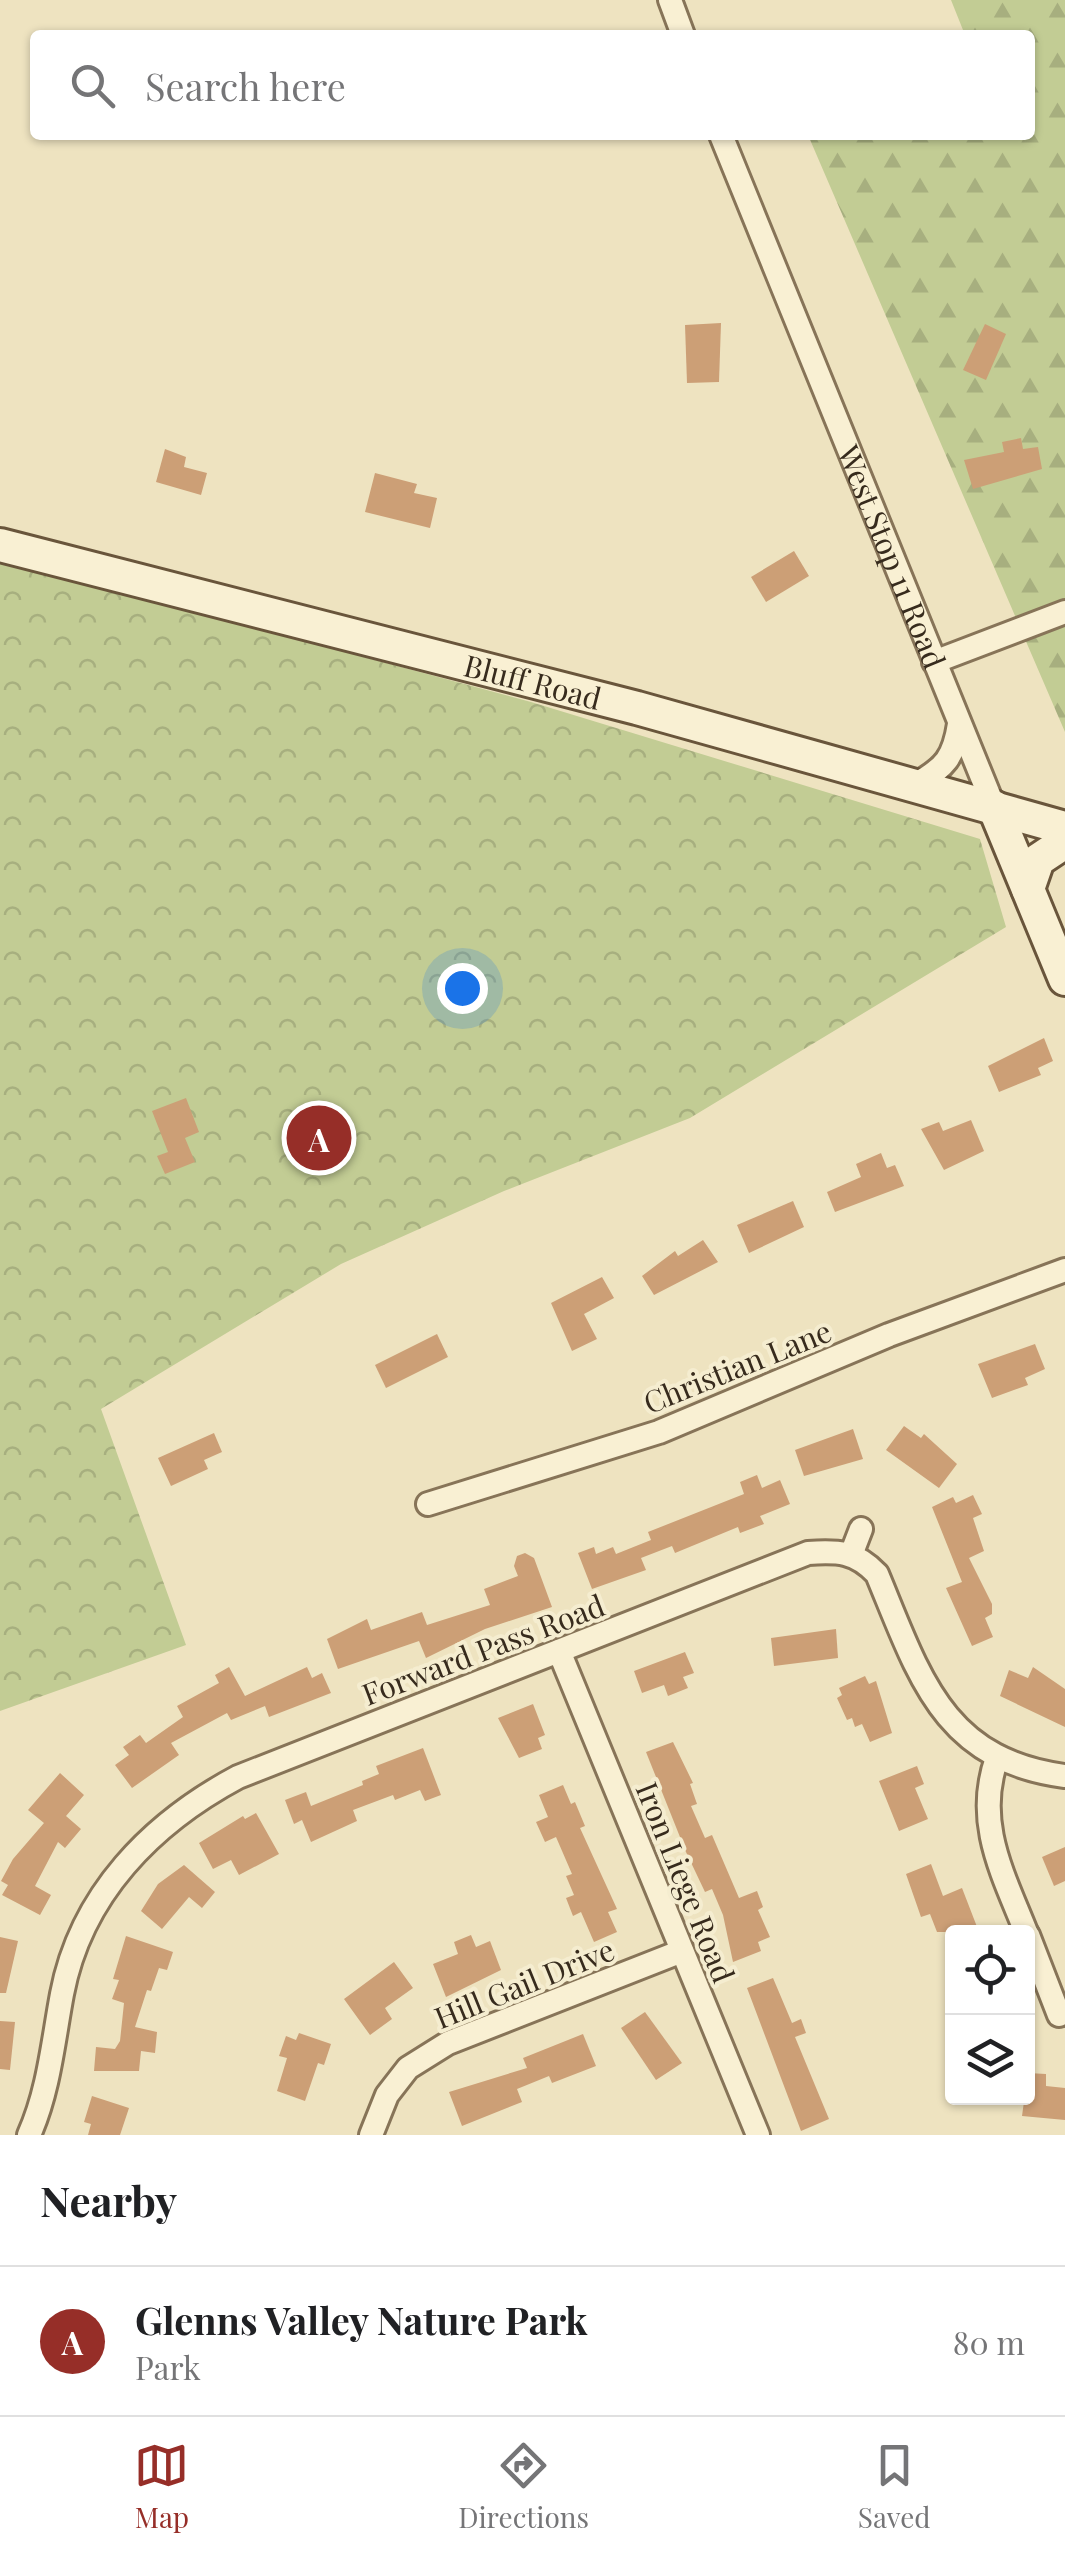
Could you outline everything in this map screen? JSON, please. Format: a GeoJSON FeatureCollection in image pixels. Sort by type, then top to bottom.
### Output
{"type":"FeatureCollection","features":[{"type":"Feature","properties":{"kind":"main road","name":"Bluff Road"},"geometry":{"type":"LineString","coordinates":[[0,545],[916,784],[1065,828]]}},
{"type":"Feature","properties":{"kind":"main road","name":"West Stop 11 Road"},"geometry":{"type":"LineString","coordinates":[[994,807],[1065,978]]}},
{"type":"Feature","properties":{"kind":"main road"},"geometry":{"type":"LineString","coordinates":[[1028,889],[1038,860],[1065,842]]}},
{"type":"Feature","properties":{"kind":"street"},"geometry":{"type":"LineString","coordinates":[[670,0],[681,30]]}},
{"type":"Feature","properties":{"kind":"street","name":"West Stop 11 Road"},"geometry":{"type":"LineString","coordinates":[[724,140],[994,807]]}},
{"type":"Feature","properties":{"kind":"street"},"geometry":{"type":"LineString","coordinates":[[934,662],[1065,612]]}},
{"type":"Feature","properties":{"kind":"street"},"geometry":{"type":"LineString","coordinates":[[916,784],[943,768],[953,756],[960,724]]}},
{"type":"Feature","properties":{"kind":"street","name":"Christian Lane"},"geometry":{"type":"LineString","coordinates":[[428,1504],[658,1432],[889,1335],[1065,1270]]}},
{"type":"Feature","properties":{"kind":"street"},"geometry":{"type":"LineString","coordinates":[[862,1529],[852,1555],[877,1574],[937,1707],[974,1745],[997,1758],[1030,1771],[1065,1776]]}},
{"type":"Feature","properties":{"kind":"street","name":"Forward Pass Road"},"geometry":{"type":"LineString","coordinates":[[29,2135],[49,2074],[63,1989],[84,1925],[120,1868],[160,1826],[238,1777],[808,1553],[842,1550],[852,1555]]}},
{"type":"Feature","properties":{"kind":"street","name":"Iron Liege Road"},"geometry":{"type":"LineString","coordinates":[[559,1651],[758,2135]]}},
{"type":"Feature","properties":{"kind":"street"},"geometry":{"type":"LineString","coordinates":[[997,1758],[986,1809],[991,1843],[1023,1925]]}},
{"type":"Feature","properties":{"kind":"street","name":"Hill Gail Drive"},"geometry":{"type":"LineString","coordinates":[[371,2135],[387,2095],[408,2068],[448,2044],[682,1952]]}},
{"type":"Feature","properties":{"kind":"street"},"geometry":{"type":"LineString","coordinates":[[1035,1954],[1059,2015]]}},
{"type":"Feature","properties":{"kind":"green space"},"geometry":{"type":"Polygon","coordinates":[[[951,0],[1065,0],[1065,732],[810,140],[1035,140],[1035,30],[963,30],[951,0]]]}},
{"type":"Feature","properties":{"kind":"green space"},"geometry":{"type":"Polygon","coordinates":[[[0,559],[531,702],[980,839],[1006,927],[690,1118],[504,1191],[341,1264],[101,1409],[186,1645],[0,1711],[0,559]]]}},
{"type":"Feature","properties":{"kind":"building"},"geometry":{"type":"Polygon","coordinates":[[[721,323],[719,382],[687,383],[685,325],[721,323]]]}},
{"type":"Feature","properties":{"kind":"building"},"geometry":{"type":"Polygon","coordinates":[[[985,324],[1006,334],[986,380],[963,370],[985,324]]]}},
{"type":"Feature","properties":{"kind":"building"},"geometry":{"type":"Polygon","coordinates":[[[1021,438],[1023,449],[1038,447],[1042,469],[973,489],[964,460],[1004,452],[1002,442],[1021,438]]]}},
{"type":"Feature","properties":{"kind":"building"},"geometry":{"type":"Polygon","coordinates":[[[165,449],[186,457],[184,467],[207,473],[201,495],[156,482],[165,449]]]}},
{"type":"Feature","properties":{"kind":"building"},"geometry":{"type":"Polygon","coordinates":[[[375,473],[417,484],[414,493],[437,498],[430,528],[365,512],[375,473]]]}},
{"type":"Feature","properties":{"kind":"building"},"geometry":{"type":"Polygon","coordinates":[[[794,551],[809,576],[766,602],[751,577],[794,551]]]}},
{"type":"Feature","properties":{"kind":"building"},"geometry":{"type":"Polygon","coordinates":[[[1044,1038],[1053,1061],[1038,1068],[1041,1075],[999,1092],[988,1066],[1044,1038]]]}},
{"type":"Feature","properties":{"kind":"building"},"geometry":{"type":"Polygon","coordinates":[[[186,1098],[199,1132],[185,1138],[195,1162],[165,1174],[157,1156],[168,1152],[152,1111],[186,1098]]]}},
{"type":"Feature","properties":{"kind":"building"},"geometry":{"type":"Polygon","coordinates":[[[971,1120],[984,1151],[944,1170],[921,1129],[939,1122],[943,1131],[971,1120]]]}},
{"type":"Feature","properties":{"kind":"building"},"geometry":{"type":"Polygon","coordinates":[[[881,1153],[887,1168],[895,1165],[904,1186],[835,1212],[827,1192],[861,1177],[856,1164],[881,1153]]]}},
{"type":"Feature","properties":{"kind":"building"},"geometry":{"type":"Polygon","coordinates":[[[793,1201],[804,1227],[749,1253],[737,1225],[793,1201]]]}},
{"type":"Feature","properties":{"kind":"building"},"geometry":{"type":"Polygon","coordinates":[[[703,1240],[718,1262],[654,1295],[642,1276],[675,1251],[678,1256],[703,1240]]]}},
{"type":"Feature","properties":{"kind":"building"},"geometry":{"type":"Polygon","coordinates":[[[602,1277],[614,1298],[584,1314],[597,1339],[572,1351],[551,1303],[602,1277]]]}},
{"type":"Feature","properties":{"kind":"building"},"geometry":{"type":"Polygon","coordinates":[[[437,1334],[448,1357],[386,1388],[375,1365],[437,1334]]]}},
{"type":"Feature","properties":{"kind":"building"},"geometry":{"type":"Polygon","coordinates":[[[1035,1344],[1045,1369],[1025,1378],[1028,1385],[992,1398],[978,1364],[1035,1344]]]}},
{"type":"Feature","properties":{"kind":"building"},"geometry":{"type":"Polygon","coordinates":[[[904,1426],[921,1438],[924,1434],[957,1464],[939,1488],[886,1450],[904,1426]]]}},
{"type":"Feature","properties":{"kind":"building"},"geometry":{"type":"Polygon","coordinates":[[[853,1429],[863,1459],[804,1476],[795,1450],[853,1429]]]}},
{"type":"Feature","properties":{"kind":"building"},"geometry":{"type":"Polygon","coordinates":[[[214,1433],[222,1452],[204,1460],[208,1469],[171,1486],[158,1458],[214,1433]]]}},
{"type":"Feature","properties":{"kind":"building"},"geometry":{"type":"Polygon","coordinates":[[[757,1475],[762,1488],[780,1480],[790,1504],[760,1516],[764,1524],[740,1533],[738,1527],[675,1553],[672,1546],[641,1558],[646,1570],[592,1589],[578,1553],[594,1547],[596,1554],[613,1547],[616,1554],[651,1540],[648,1532],[744,1494],[740,1482],[757,1475]]]}},
{"type":"Feature","properties":{"kind":"building"},"geometry":{"type":"Polygon","coordinates":[[[973,1495],[982,1514],[973,1518],[984,1551],[969,1558],[992,1604],[992,1614],[985,1618],[993,1637],[972,1646],[946,1588],[962,1582],[932,1507],[953,1497],[956,1503],[973,1495]]]}},
{"type":"Feature","properties":{"kind":"building"},"geometry":{"type":"Polygon","coordinates":[[[525,1553],[534,1558],[552,1607],[485,1629],[426,1658],[419,1641],[338,1669],[327,1639],[367,1619],[371,1630],[422,1612],[427,1625],[490,1605],[484,1589],[518,1576],[514,1566],[517,1556],[525,1553]]]}},
{"type":"Feature","properties":{"kind":"building"},"geometry":{"type":"Polygon","coordinates":[[[836,1629],[838,1658],[774,1666],[771,1638],[836,1629]]]}},
{"type":"Feature","properties":{"kind":"building"},"geometry":{"type":"Polygon","coordinates":[[[685,1652],[694,1673],[683,1677],[688,1688],[668,1696],[664,1685],[642,1693],[634,1671],[685,1652]]]}},
{"type":"Feature","properties":{"kind":"building"},"geometry":{"type":"Polygon","coordinates":[[[229,1667],[245,1696],[307,1667],[312,1678],[322,1673],[331,1693],[269,1717],[265,1706],[231,1720],[227,1713],[171,1743],[179,1755],[132,1788],[115,1765],[129,1755],[123,1747],[140,1735],[146,1743],[183,1717],[177,1706],[219,1683],[215,1675],[229,1667]]]}},
{"type":"Feature","properties":{"kind":"building"},"geometry":{"type":"Polygon","coordinates":[[[1033,1667],[1065,1689],[1065,1727],[1000,1696],[1009,1670],[1028,1678],[1033,1667]]]}},
{"type":"Feature","properties":{"kind":"building"},"geometry":{"type":"Polygon","coordinates":[[[865,1676],[869,1684],[876,1681],[892,1733],[870,1742],[862,1724],[855,1727],[852,1718],[847,1720],[837,1698],[842,1695],[839,1688],[865,1676]]]}},
{"type":"Feature","properties":{"kind":"building"},"geometry":{"type":"Polygon","coordinates":[[[533,1704],[545,1735],[538,1738],[542,1749],[519,1758],[498,1718],[533,1704]]]}},
{"type":"Feature","properties":{"kind":"building"},"geometry":{"type":"Polygon","coordinates":[[[673,1742],[693,1783],[690,1784],[697,1804],[691,1806],[705,1838],[712,1835],[739,1898],[757,1891],[763,1907],[758,1910],[770,1937],[758,1942],[761,1951],[733,1962],[723,1915],[712,1889],[705,1892],[686,1852],[646,1752],[673,1742]]]}},
{"type":"Feature","properties":{"kind":"building"},"geometry":{"type":"Polygon","coordinates":[[[423,1748],[441,1795],[425,1801],[420,1790],[395,1800],[393,1795],[353,1810],[357,1821],[311,1842],[302,1820],[294,1824],[285,1800],[306,1792],[311,1806],[363,1785],[362,1781],[379,1774],[376,1766],[423,1748]]]}},
{"type":"Feature","properties":{"kind":"building"},"geometry":{"type":"Polygon","coordinates":[[[917,1766],[924,1784],[915,1788],[928,1819],[899,1831],[879,1781],[917,1766]]]}},
{"type":"Feature","properties":{"kind":"building"},"geometry":{"type":"Polygon","coordinates":[[[60,1773],[84,1795],[66,1816],[81,1829],[65,1848],[58,1842],[35,1886],[51,1895],[40,1915],[2,1895],[8,1885],[1,1881],[13,1859],[44,1823],[28,1810],[60,1773]]]}},
{"type":"Feature","properties":{"kind":"building"},"geometry":{"type":"Polygon","coordinates":[[[563,1785],[571,1804],[575,1802],[585,1826],[580,1828],[617,1909],[608,1912],[617,1932],[594,1942],[581,1912],[573,1916],[566,1898],[574,1895],[566,1876],[572,1874],[556,1837],[545,1842],[536,1822],[548,1817],[539,1795],[563,1785]]]}},
{"type":"Feature","properties":{"kind":"building"},"geometry":{"type":"Polygon","coordinates":[[[256,1813],[279,1854],[239,1875],[231,1860],[213,1869],[199,1843],[243,1816],[245,1819],[256,1813]]]}},
{"type":"Feature","properties":{"kind":"building"},"geometry":{"type":"Polygon","coordinates":[[[1065,1847],[1065,1881],[1054,1886],[1042,1857],[1065,1847]]]}},
{"type":"Feature","properties":{"kind":"building"},"geometry":{"type":"Polygon","coordinates":[[[931,1864],[943,1896],[962,1888],[976,1925],[945,1925],[945,1932],[937,1932],[930,1914],[921,1917],[906,1874],[931,1864]]]}},
{"type":"Feature","properties":{"kind":"building"},"geometry":{"type":"Polygon","coordinates":[[[184,1865],[215,1892],[202,1908],[189,1897],[162,1929],[141,1911],[158,1884],[184,1865]]]}},
{"type":"Feature","properties":{"kind":"building"},"geometry":{"type":"Polygon","coordinates":[[[471,1935],[476,1947],[490,1941],[501,1970],[446,1997],[433,1964],[458,1954],[454,1942],[471,1935]]]}},
{"type":"Feature","properties":{"kind":"building"},"geometry":{"type":"Polygon","coordinates":[[[126,1936],[173,1952],[167,1970],[159,1968],[151,1991],[147,1990],[135,2027],[157,2032],[155,2053],[141,2051],[139,2071],[94,2071],[96,2047],[115,2049],[120,2041],[124,2003],[112,1999],[119,1980],[113,1979],[126,1936]]]}},
{"type":"Feature","properties":{"kind":"building"},"geometry":{"type":"Polygon","coordinates":[[[0,1937],[18,1941],[6,1993],[0,1993],[0,1937]]]}},
{"type":"Feature","properties":{"kind":"building"},"geometry":{"type":"Polygon","coordinates":[[[394,1962],[413,1988],[385,2008],[392,2019],[370,2035],[344,1999],[394,1962]]]}},
{"type":"Feature","properties":{"kind":"building"},"geometry":{"type":"Polygon","coordinates":[[[773,1978],[792,2023],[801,2019],[806,2033],[795,2037],[829,2119],[801,2131],[747,1988],[773,1978]]]}},
{"type":"Feature","properties":{"kind":"building"},"geometry":{"type":"Polygon","coordinates":[[[645,2012],[682,2063],[656,2080],[621,2028],[645,2012]]]}},
{"type":"Feature","properties":{"kind":"building"},"geometry":{"type":"Polygon","coordinates":[[[0,2021],[15,2022],[10,2070],[0,2069],[0,2021]]]}},
{"type":"Feature","properties":{"kind":"building"},"geometry":{"type":"Polygon","coordinates":[[[299,2033],[331,2044],[324,2065],[318,2063],[305,2101],[277,2091],[287,2058],[279,2056],[286,2036],[296,2040],[299,2033]]]}},
{"type":"Feature","properties":{"kind":"building"},"geometry":{"type":"Polygon","coordinates":[[[583,2034],[596,2066],[552,2083],[549,2076],[517,2089],[522,2102],[462,2126],[449,2092],[527,2068],[523,2058],[583,2034]]]}},
{"type":"Feature","properties":{"kind":"building"},"geometry":{"type":"Polygon","coordinates":[[[1035,2073],[1046,2074],[1046,2086],[1065,2088],[1065,2120],[1022,2116],[1024,2105],[1035,2105],[1035,2073]]]}},
{"type":"Feature","properties":{"kind":"building"},"geometry":{"type":"Polygon","coordinates":[[[92,2096],[129,2108],[120,2135],[88,2135],[91,2124],[84,2122],[92,2096]]]}},
{"type":"Feature","properties":{"kind":"place","name":"Glenns Valley Nature Park"},"geometry":{"type":"Point","coordinates":[319,1138]}}]}
